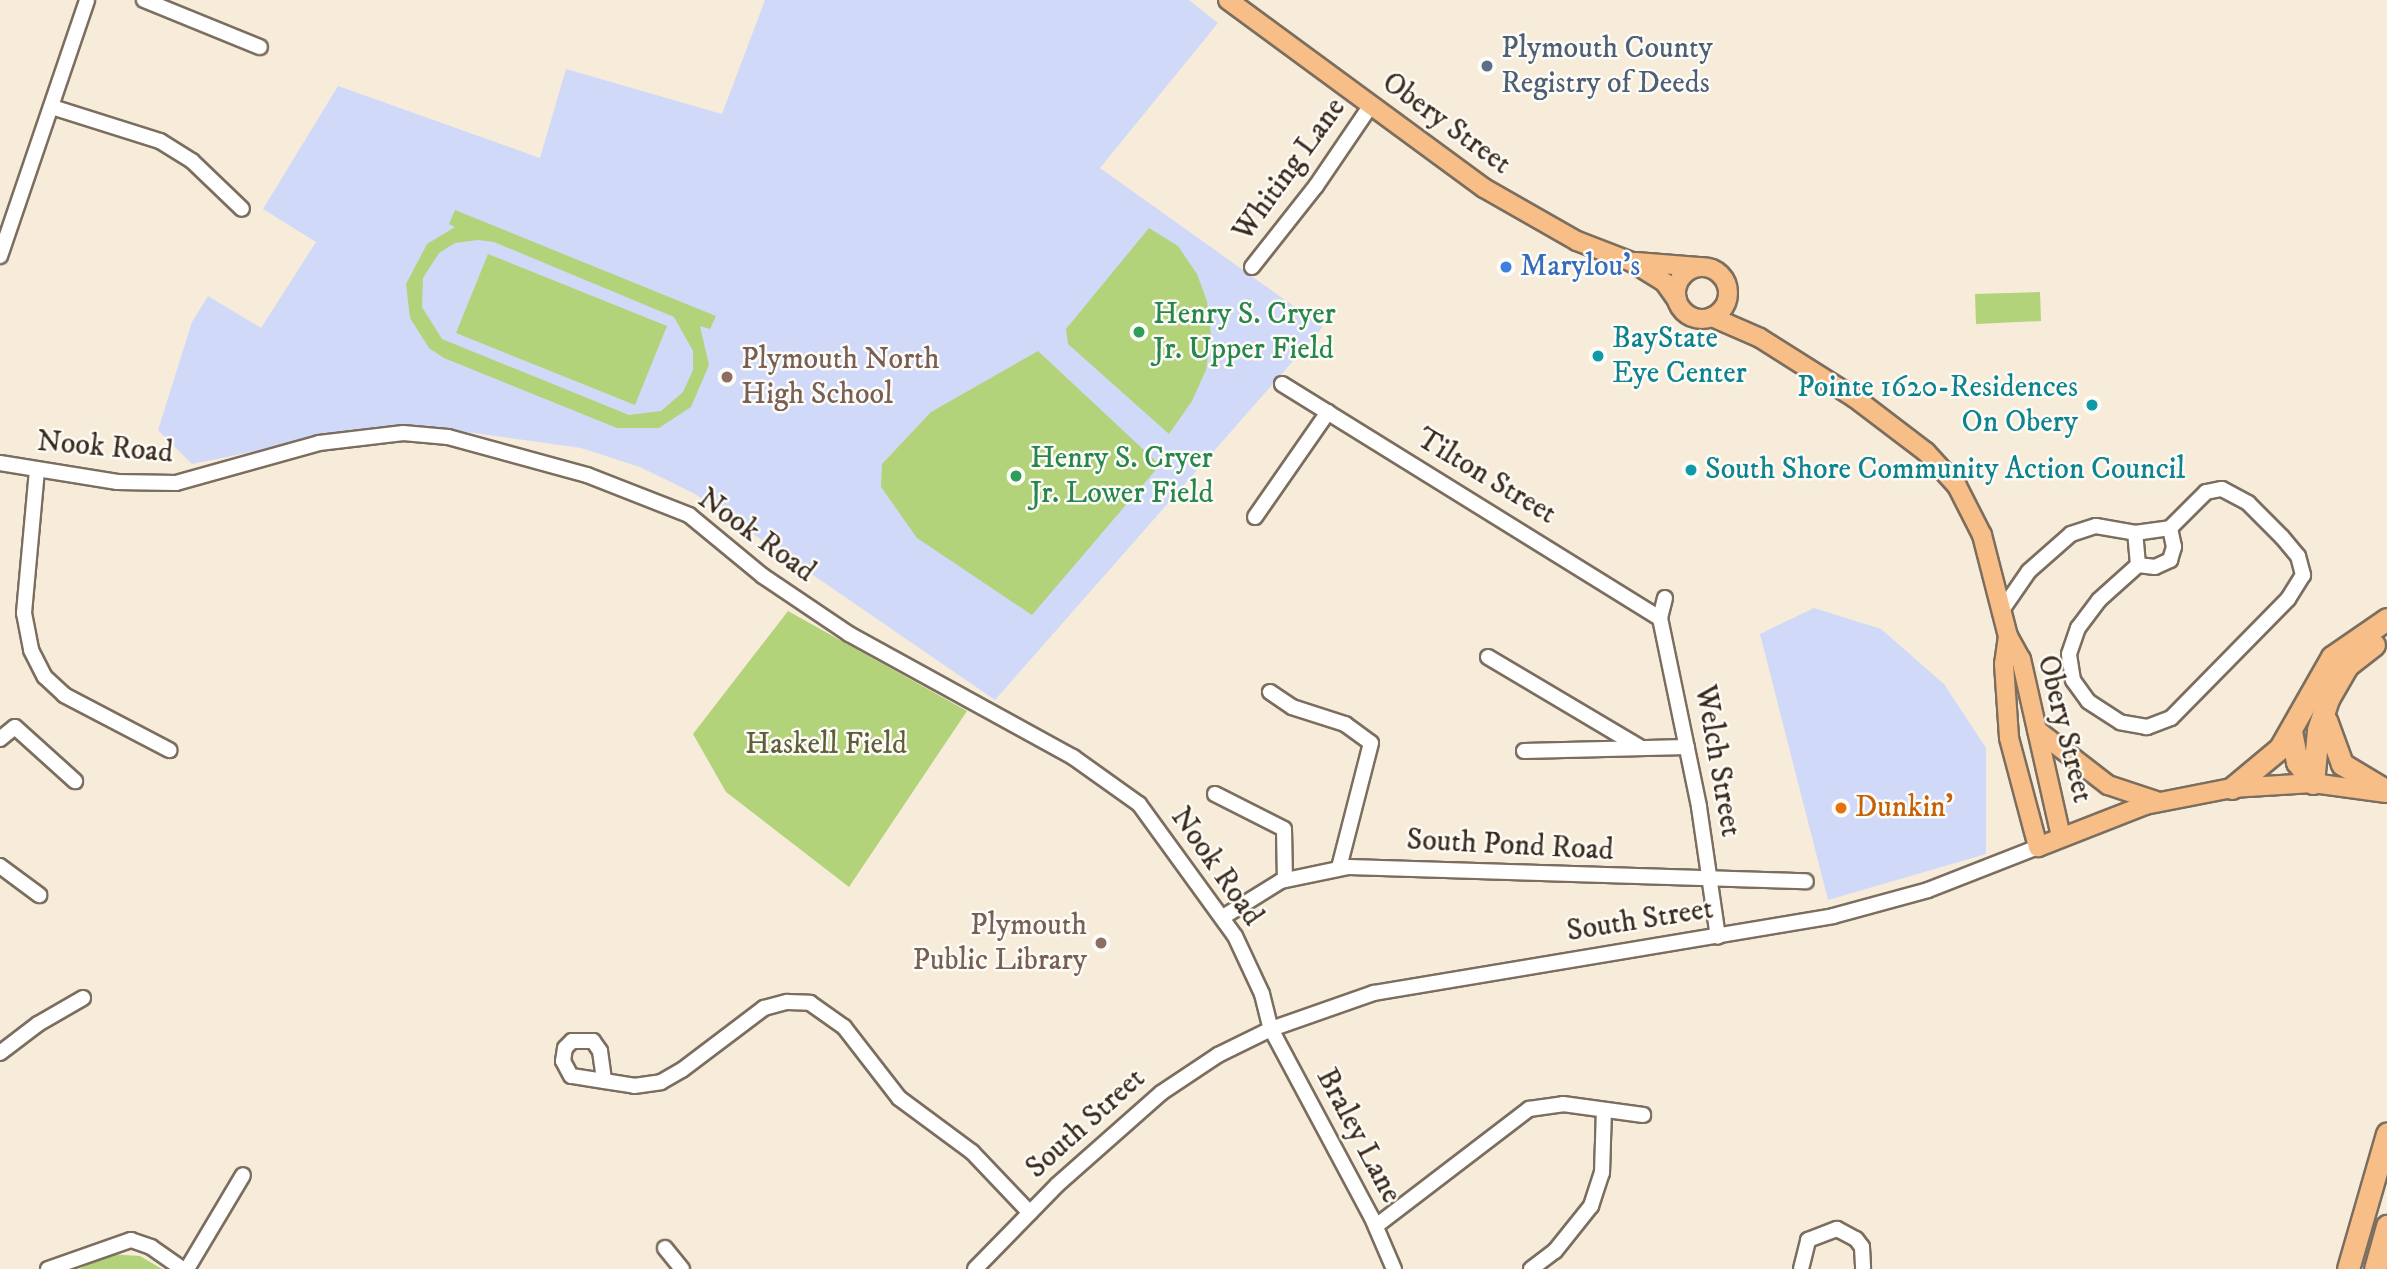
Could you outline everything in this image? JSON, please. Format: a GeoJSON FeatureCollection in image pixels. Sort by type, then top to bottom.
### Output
{"type":"FeatureCollection","features":[{"type":"Feature","properties":{"kind":"highway"},"geometry":{"type":"LineString","coordinates":[[2232,788],[2264,766],[2291,731],[2332,657],[2387,619]]}},
{"type":"Feature","properties":{"kind":"highway"},"geometry":{"type":"LineString","coordinates":[[2313,783],[2318,730],[2327,704],[2348,665],[2387,636]]}},
{"type":"Feature","properties":{"kind":"highway"},"geometry":{"type":"LineString","coordinates":[[2327,704],[2328,732],[2337,759],[2352,773],[2387,792]]}},
{"type":"Feature","properties":{"kind":"highway"},"geometry":{"type":"LineString","coordinates":[[2291,731],[2298,762],[2313,783]]}},
{"type":"Feature","properties":{"kind":"highway"},"geometry":{"type":"LineString","coordinates":[[2348,1269],[2387,1134]]}},
{"type":"Feature","properties":{"kind":"highway"},"geometry":{"type":"LineString","coordinates":[[2375,1269],[2387,1226]]}},
{"type":"Feature","properties":{"kind":"main road","name":"Obery Street"},"geometry":{"type":"LineString","coordinates":[[1212,0],[1234,6],[1514,207],[1577,241],[1632,262],[1665,283],[1691,317],[1712,317],[1760,338],[1864,404],[1943,468],[1979,528],[2008,636],[2021,659],[2061,837]]}},
{"type":"Feature","properties":{"kind":"main road","name":"Obery Street"},"geometry":{"type":"LineString","coordinates":[[1632,262],[1699,267],[1721,276],[1727,298],[1760,338]]}},
{"type":"Feature","properties":{"kind":"main road"},"geometry":{"type":"LineString","coordinates":[[1677,300],[1683,275],[1699,267]]}},
{"type":"Feature","properties":{"kind":"main road"},"geometry":{"type":"LineString","coordinates":[[1712,317],[1727,298]]}},
{"type":"Feature","properties":{"kind":"main road","name":"Obery Street"},"geometry":{"type":"LineString","coordinates":[[2008,636],[2004,664],[2009,738],[2038,847]]}},
{"type":"Feature","properties":{"kind":"main road"},"geometry":{"type":"LineString","coordinates":[[2037,730],[2108,785],[2160,802]]}},
{"type":"Feature","properties":{"kind":"main road","name":"South Street"},"geometry":{"type":"LineString","coordinates":[[2038,847],[2160,802],[2232,788],[2313,783],[2387,792]]}},
{"type":"Feature","properties":{"kind":"street"},"geometry":{"type":"LineString","coordinates":[[0,256],[87,0]]}},
{"type":"Feature","properties":{"kind":"street"},"geometry":{"type":"LineString","coordinates":[[144,0],[260,47]]}},
{"type":"Feature","properties":{"kind":"street","name":"Whiting Lane"},"geometry":{"type":"LineString","coordinates":[[1252,267],[1316,186],[1371,104]]}},
{"type":"Feature","properties":{"kind":"street"},"geometry":{"type":"LineString","coordinates":[[52,107],[160,141],[192,161],[242,209]]}},
{"type":"Feature","properties":{"kind":"street","name":"Tilton Street"},"geometry":{"type":"LineString","coordinates":[[1283,384],[1660,618]]}},
{"type":"Feature","properties":{"kind":"street"},"geometry":{"type":"LineString","coordinates":[[1255,517],[1328,412]]}},
{"type":"Feature","properties":{"kind":"street","name":"Nook Road"},"geometry":{"type":"LineString","coordinates":[[0,463],[117,482],[176,484],[319,443],[403,433],[448,437],[624,488],[689,516],[763,576],[849,634],[1073,757],[1121,788],[1161,831],[1223,916],[1262,994],[1271,1029]]}},
{"type":"Feature","properties":{"kind":"street"},"geometry":{"type":"LineString","coordinates":[[37,470],[24,613],[31,650],[45,677],[64,695],[169,750]]}},
{"type":"Feature","properties":{"kind":"street"},"geometry":{"type":"LineString","coordinates":[[2002,610],[2029,571],[2070,534],[2096,526],[2135,533],[2171,528],[2206,492],[2222,489],[2248,503],[2288,542],[2303,575],[2288,599],[2171,718],[2147,727],[2120,722],[2095,707],[2077,687],[2069,664],[2070,645],[2084,619],[2138,565]]}},
{"type":"Feature","properties":{"kind":"street"},"geometry":{"type":"LineString","coordinates":[[2138,565],[2155,567],[2170,560],[2174,547],[2171,528]]}},
{"type":"Feature","properties":{"kind":"street"},"geometry":{"type":"LineString","coordinates":[[2135,533],[2138,565]]}},
{"type":"Feature","properties":{"kind":"street","name":"Welch Street"},"geometry":{"type":"LineString","coordinates":[[1665,598],[1660,618],[1711,877],[1718,937]]}},
{"type":"Feature","properties":{"kind":"street"},"geometry":{"type":"LineString","coordinates":[[1488,657],[1641,748]]}},
{"type":"Feature","properties":{"kind":"street"},"geometry":{"type":"LineString","coordinates":[[1270,692],[1292,707],[1345,724],[1371,743],[1339,868]]}},
{"type":"Feature","properties":{"kind":"street"},"geometry":{"type":"LineString","coordinates":[[0,739],[15,727],[75,781]]}},
{"type":"Feature","properties":{"kind":"street"},"geometry":{"type":"LineString","coordinates":[[1524,751],[1687,747]]}},
{"type":"Feature","properties":{"kind":"street"},"geometry":{"type":"LineString","coordinates":[[1215,794],[1284,829],[1285,880]]}},
{"type":"Feature","properties":{"kind":"street","name":"South Street"},"geometry":{"type":"LineString","coordinates":[[975,1269],[1030,1213],[1161,1093],[1218,1055],[1271,1029],[1374,993],[1718,937],[1863,908],[1928,890],[2038,847]]}},
{"type":"Feature","properties":{"kind":"street"},"geometry":{"type":"LineString","coordinates":[[0,866],[39,895]]}},
{"type":"Feature","properties":{"kind":"street","name":"South Pond Road"},"geometry":{"type":"LineString","coordinates":[[1223,916],[1285,880],[1339,868],[1492,869],[1675,880],[1711,877],[1806,881]]}},
{"type":"Feature","properties":{"kind":"street"},"geometry":{"type":"LineString","coordinates":[[0,1052],[38,1024],[83,998]]}},
{"type":"Feature","properties":{"kind":"street"},"geometry":{"type":"LineString","coordinates":[[604,1081],[634,1086],[661,1082],[756,1012],[788,1002],[810,1003],[844,1027],[899,1098],[972,1152],[1030,1213]]}},
{"type":"Feature","properties":{"kind":"street","name":"Braley Lane"},"geometry":{"type":"LineString","coordinates":[[1271,1029],[1376,1226],[1394,1269]]}},
{"type":"Feature","properties":{"kind":"street"},"geometry":{"type":"LineString","coordinates":[[1376,1226],[1529,1109],[1563,1104],[1643,1115]]}},
{"type":"Feature","properties":{"kind":"street"},"geometry":{"type":"LineString","coordinates":[[1531,1269],[1555,1251],[1591,1206],[1602,1173],[1604,1110]]}},
{"type":"Feature","properties":{"kind":"street"},"geometry":{"type":"LineString","coordinates":[[48,1269],[131,1240],[151,1247],[185,1269],[243,1175]]}},
{"type":"Feature","properties":{"kind":"street"},"geometry":{"type":"LineString","coordinates":[[1801,1269],[1808,1240],[1816,1233],[1837,1229],[1856,1238],[1862,1247],[1863,1269]]}},
{"type":"Feature","properties":{"kind":"street"},"geometry":{"type":"LineString","coordinates":[[665,1248],[682,1269]]}},
{"type":"Feature","properties":{"kind":"shaded area","name":"Plymouth North High School"},"geometry":{"type":"Polygon","coordinates":[[[765,0],[1189,0],[1218,23],[1100,168],[1323,327],[995,700],[695,494],[640,467],[581,448],[423,426],[380,426],[192,464],[158,430],[192,322],[208,296],[261,328],[316,242],[263,209],[338,86],[540,158],[566,69],[722,114],[765,0]]]}},
{"type":"Feature","properties":{"kind":"shaded area"},"geometry":{"type":"Polygon","coordinates":[[[1814,608],[1881,629],[1944,684],[1986,748],[1986,854],[1828,900],[1760,634],[1814,608]]]}},
{"type":"Feature","properties":{"kind":"green space"},"geometry":{"type":"Polygon","coordinates":[[[455,210],[716,316],[710,329],[700,326],[709,365],[691,407],[659,428],[617,428],[444,358],[429,348],[410,318],[406,284],[427,244],[455,227],[449,224],[455,210]],[[478,240],[455,243],[439,253],[423,278],[422,307],[442,339],[629,415],[661,411],[683,392],[693,370],[693,351],[674,317],[494,242],[478,240]]]}},
{"type":"Feature","properties":{"kind":"green space","name":"Henry S. Cryer Jr. Upper Field"},"geometry":{"type":"Polygon","coordinates":[[[1149,228],[1178,246],[1197,274],[1207,301],[1211,335],[1206,370],[1192,401],[1169,434],[1068,344],[1066,329],[1149,228]]]}},
{"type":"Feature","properties":{"kind":"green space"},"geometry":{"type":"Polygon","coordinates":[[[488,254],[667,326],[635,405],[456,333],[488,254]]]}},
{"type":"Feature","properties":{"kind":"green space"},"geometry":{"type":"Polygon","coordinates":[[[2040,292],[2041,321],[1976,324],[1975,294],[2040,292]]]}},
{"type":"Feature","properties":{"kind":"green space","name":"Henry S. Cryer Jr. Lower Field"},"geometry":{"type":"Polygon","coordinates":[[[1038,351],[1160,465],[1032,615],[917,538],[881,487],[882,464],[931,412],[1038,351]]]}},
{"type":"Feature","properties":{"kind":"green space","name":"Haskell Field"},"geometry":{"type":"Polygon","coordinates":[[[788,611],[967,711],[849,887],[726,792],[693,734],[788,611]]]}},
{"type":"Feature","properties":{"kind":"green space"},"geometry":{"type":"Polygon","coordinates":[[[108,1254],[140,1256],[162,1269],[79,1269],[108,1254]]]}},
{"type":"Feature","properties":{"kind":"place","name":"Plymouth County Registry of Deeds"},"geometry":{"type":"Point","coordinates":[1487,66]}},
{"type":"Feature","properties":{"kind":"place","name":"Marylou's"},"geometry":{"type":"Point","coordinates":[1506,267]}},
{"type":"Feature","properties":{"kind":"place","name":"Henry S. Cryer Jr. Upper Field"},"geometry":{"type":"Point","coordinates":[1139,332]}},
{"type":"Feature","properties":{"kind":"place","name":"BayState Eye Center"},"geometry":{"type":"Point","coordinates":[1598,356]}},
{"type":"Feature","properties":{"kind":"place","name":"Plymouth North High School"},"geometry":{"type":"Point","coordinates":[727,377]}},
{"type":"Feature","properties":{"kind":"place","name":"Pointe 1620-Residences On Obery"},"geometry":{"type":"Point","coordinates":[2092,405]}},
{"type":"Feature","properties":{"kind":"place","name":"South Shore Community Action Council"},"geometry":{"type":"Point","coordinates":[1691,470]}},
{"type":"Feature","properties":{"kind":"place","name":"Henry S. Cryer Jr. Lower Field"},"geometry":{"type":"Point","coordinates":[1016,476]}},
{"type":"Feature","properties":{"kind":"place","name":"Dunkin'"},"geometry":{"type":"Point","coordinates":[1841,808]}},
{"type":"Feature","properties":{"kind":"place","name":"Plymouth Public Library"},"geometry":{"type":"Point","coordinates":[1101,943]}}]}
